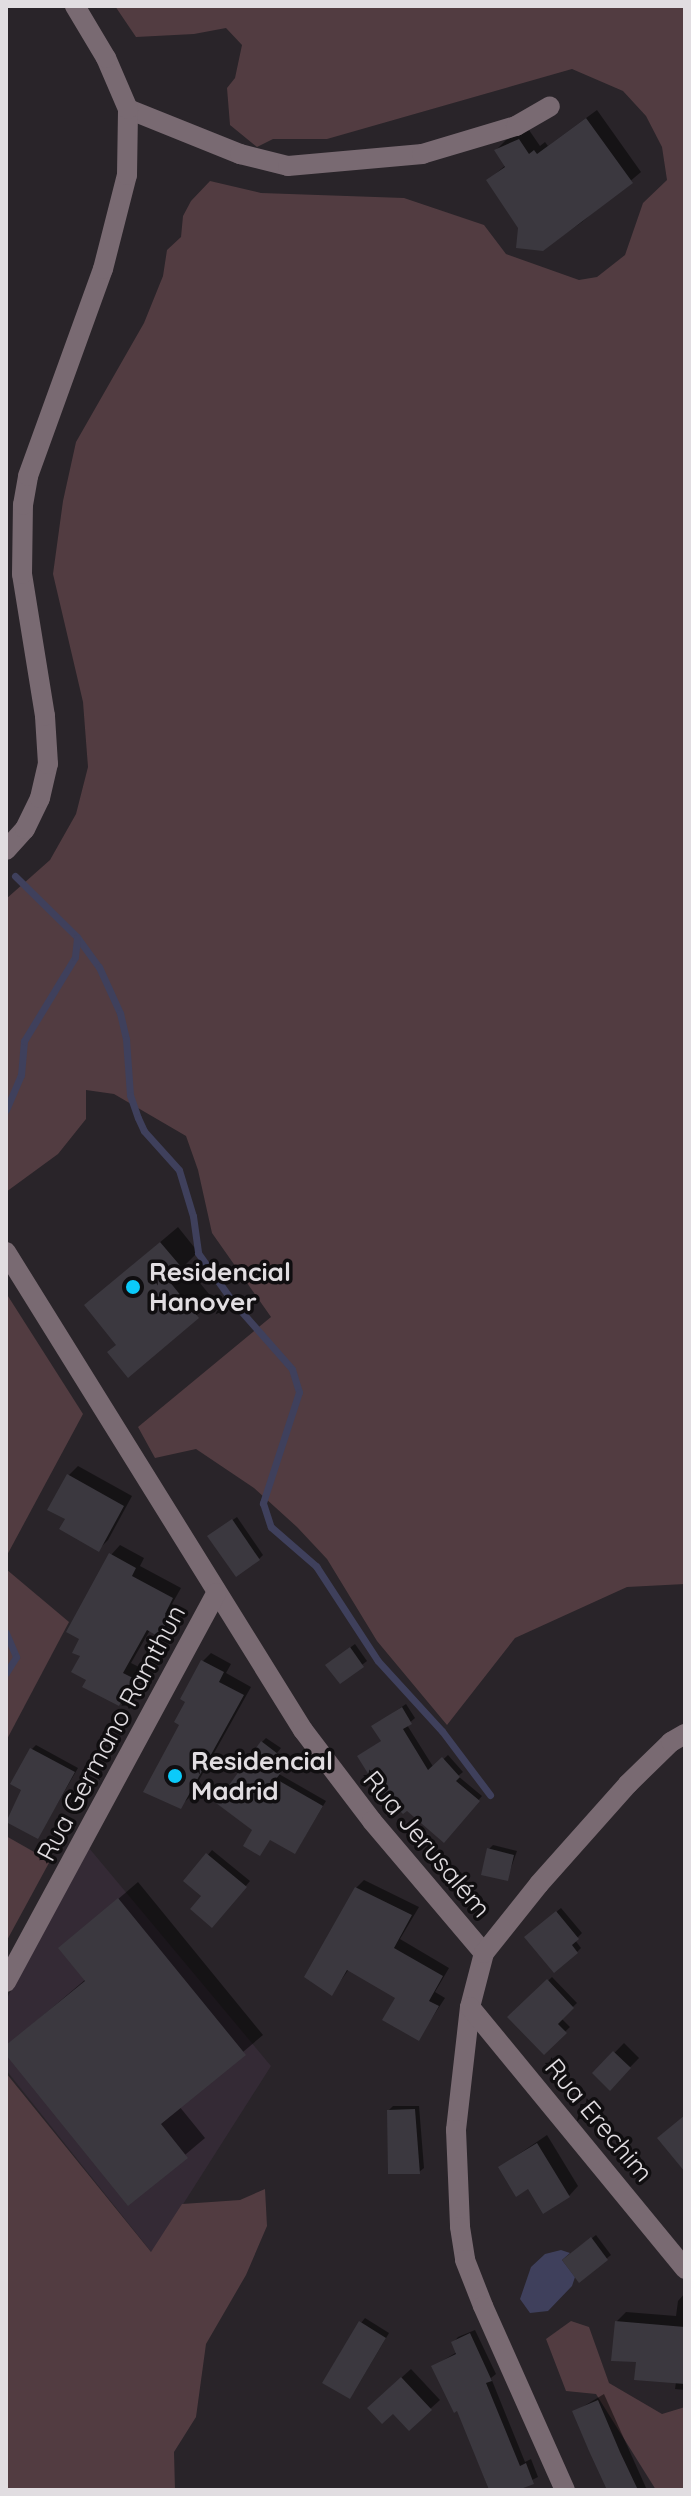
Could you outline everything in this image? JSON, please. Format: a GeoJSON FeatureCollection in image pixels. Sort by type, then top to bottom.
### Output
{"type":"FeatureCollection","features":[{"type":"Feature","properties":{"kind":"street"},"geometry":{"type":"LineString","coordinates":[[6,850],[30,818],[40,798],[48,764],[45,716],[22,574],[23,505],[37,444],[117,224],[127,175],[128,109],[106,58],[75,6]]}},
{"type":"Feature","properties":{"kind":"street"},"geometry":{"type":"LineString","coordinates":[[128,109],[240,154],[288,166],[422,154],[516,126],[550,106]]}},
{"type":"Feature","properties":{"kind":"street","name":"Rua Jerusalém"},"geometry":{"type":"LineString","coordinates":[[6,1252],[216,1593],[333,1771],[484,1953],[470,2007],[456,2130],[455,2173],[465,2260],[565,2490]]}},
{"type":"Feature","properties":{"kind":"street","name":"Rua Germano Ramthun"},"geometry":{"type":"LineString","coordinates":[[6,1982],[216,1593]]}},
{"type":"Feature","properties":{"kind":"street"},"geometry":{"type":"LineString","coordinates":[[484,1953],[539,1884],[628,1784],[671,1742],[685,1734]]}},
{"type":"Feature","properties":{"kind":"street","name":"Rua Erechim"},"geometry":{"type":"LineString","coordinates":[[470,2007],[632,2200],[685,2269]]}},
{"type":"Feature","properties":{"kind":"shaded area"},"geometry":{"type":"Polygon","coordinates":[[[115,6],[685,6],[685,1584],[627,1587],[515,1638],[447,1725],[377,1641],[327,1559],[297,1527],[254,1488],[196,1449],[155,1458],[138,1427],[271,1317],[212,1233],[198,1170],[186,1136],[114,1094],[86,1090],[86,1119],[58,1154],[6,1192],[6,899],[50,860],[76,814],[88,767],[83,702],[53,574],[63,501],[76,442],[144,323],[163,276],[167,250],[181,237],[183,216],[191,201],[210,181],[261,193],[404,198],[484,225],[506,254],[579,280],[597,277],[625,255],[643,203],[667,180],[662,147],[646,116],[623,91],[572,69],[327,139],[273,139],[257,147],[230,125],[227,88],[235,78],[242,45],[226,28],[194,34],[136,37],[115,6]]]}},
{"type":"Feature","properties":{"kind":"shaded area"},"geometry":{"type":"Polygon","coordinates":[[[6,1293],[83,1414],[6,1557],[6,1293]]]}},
{"type":"Feature","properties":{"kind":"shaded area"},"geometry":{"type":"Polygon","coordinates":[[[6,1569],[69,1622],[6,1741],[6,1569]]]}},
{"type":"Feature","properties":{"kind":"shaded area"},"geometry":{"type":"Polygon","coordinates":[[[6,1836],[50,1861],[6,1942],[6,1836]]]}},
{"type":"Feature","properties":{"kind":"shaded area"},"geometry":{"type":"Polygon","coordinates":[[[89,1848],[271,2066],[152,2253],[6,2070],[6,2000],[89,1848]]]}},
{"type":"Feature","properties":{"kind":"shaded area"},"geometry":{"type":"Polygon","coordinates":[[[6,2073],[151,2252],[182,2204],[240,2200],[265,2189],[267,2226],[246,2275],[206,2344],[196,2417],[174,2452],[175,2490],[6,2490],[6,2073]]]}},
{"type":"Feature","properties":{"kind":"shaded area"},"geometry":{"type":"Polygon","coordinates":[[[571,2321],[589,2327],[609,2383],[662,2414],[685,2407],[685,2490],[656,2490],[596,2394],[566,2391],[546,2339],[571,2321]]]}},
{"type":"Feature","properties":{"kind":"water"},"geometry":{"type":"Polygon","coordinates":[[[561,2250],[570,2253],[562,2260],[575,2277],[572,2286],[548,2311],[530,2313],[520,2299],[531,2267],[545,2254],[561,2250]]]}},
{"type":"Feature","properties":{"kind":"building"},"geometry":{"type":"Polygon","coordinates":[[[586,118],[633,183],[543,251],[516,248],[518,228],[486,180],[505,167],[494,150],[519,139],[529,154],[534,150],[537,154],[586,118]]]}},
{"type":"Feature","properties":{"kind":"building"},"geometry":{"type":"Polygon","coordinates":[[[160,1242],[183,1269],[169,1281],[199,1318],[128,1378],[107,1352],[116,1345],[84,1305],[160,1242]]]}},
{"type":"Feature","properties":{"kind":"building"},"geometry":{"type":"Polygon","coordinates":[[[67,1474],[124,1506],[99,1552],[59,1529],[65,1519],[47,1510],[67,1474]]]}},
{"type":"Feature","properties":{"kind":"building"},"geometry":{"type":"Polygon","coordinates":[[[232,1519],[260,1560],[236,1577],[207,1536],[232,1519]]]}},
{"type":"Feature","properties":{"kind":"building"},"geometry":{"type":"Polygon","coordinates":[[[109,1553],[136,1568],[132,1576],[173,1598],[165,1614],[170,1617],[159,1637],[147,1630],[123,1673],[133,1678],[119,1706],[82,1687],[86,1680],[71,1672],[80,1656],[72,1653],[79,1639],[66,1632],[109,1553]]]}},
{"type":"Feature","properties":{"kind":"building"},"geometry":{"type":"Polygon","coordinates":[[[350,1647],[364,1667],[340,1684],[325,1665],[350,1647]]]}},
{"type":"Feature","properties":{"kind":"building"},"geometry":{"type":"Polygon","coordinates":[[[201,1660],[224,1672],[219,1682],[244,1695],[181,1809],[143,1792],[179,1725],[174,1722],[185,1702],[180,1699],[201,1660]]]}},
{"type":"Feature","properties":{"kind":"building"},"geometry":{"type":"Polygon","coordinates":[[[402,1707],[412,1724],[403,1729],[428,1770],[442,1757],[460,1777],[456,1781],[480,1801],[444,1843],[407,1811],[403,1814],[377,1788],[357,1756],[381,1741],[371,1726],[402,1707]]]}},
{"type":"Feature","properties":{"kind":"building"},"geometry":{"type":"Polygon","coordinates":[[[261,1741],[278,1754],[275,1758],[286,1766],[276,1779],[323,1806],[295,1854],[270,1840],[260,1856],[243,1846],[252,1830],[216,1803],[261,1741]]]}},
{"type":"Feature","properties":{"kind":"building"},"geometry":{"type":"Polygon","coordinates":[[[30,1748],[75,1772],[38,1839],[6,1822],[21,1790],[10,1784],[30,1748]]]}},
{"type":"Feature","properties":{"kind":"building"},"geometry":{"type":"Polygon","coordinates":[[[487,1848],[514,1855],[508,1881],[481,1875],[487,1848]]]}},
{"type":"Feature","properties":{"kind":"building"},"geometry":{"type":"Polygon","coordinates":[[[206,1853],[247,1887],[212,1928],[190,1909],[201,1896],[183,1881],[206,1853]]]}},
{"type":"Feature","properties":{"kind":"building"},"geometry":{"type":"Polygon","coordinates":[[[355,1887],[412,1915],[394,1948],[443,1976],[429,2001],[439,2006],[419,2041],[382,2020],[395,1998],[347,1970],[332,1996],[304,1977],[355,1887]]]}},
{"type":"Feature","properties":{"kind":"building"},"geometry":{"type":"Polygon","coordinates":[[[118,1898],[246,2055],[161,2124],[188,2158],[128,2206],[6,2055],[6,2045],[85,1981],[58,1948],[118,1898]]]}},
{"type":"Feature","properties":{"kind":"building"},"geometry":{"type":"Polygon","coordinates":[[[556,1911],[579,1939],[572,1945],[578,1953],[554,1973],[524,1937],[556,1911]]]}},
{"type":"Feature","properties":{"kind":"building"},"geometry":{"type":"Polygon","coordinates":[[[547,1979],[574,2008],[558,2024],[567,2033],[544,2055],[507,2017],[547,1979]]]}},
{"type":"Feature","properties":{"kind":"building"},"geometry":{"type":"Polygon","coordinates":[[[613,2051],[631,2068],[610,2091],[592,2073],[613,2051]]]}},
{"type":"Feature","properties":{"kind":"building"},"geometry":{"type":"Polygon","coordinates":[[[415,2109],[420,2174],[388,2174],[387,2110],[415,2109]]]}},
{"type":"Feature","properties":{"kind":"building"},"geometry":{"type":"Polygon","coordinates":[[[685,2115],[685,2172],[657,2138],[685,2115]]]}},
{"type":"Feature","properties":{"kind":"building"},"geometry":{"type":"Polygon","coordinates":[[[537,2143],[570,2197],[543,2214],[528,2189],[516,2197],[498,2167],[537,2143]]]}},
{"type":"Feature","properties":{"kind":"building"},"geometry":{"type":"Polygon","coordinates":[[[591,2237],[608,2260],[579,2283],[562,2260],[591,2237]]]}},
{"type":"Feature","properties":{"kind":"building"},"geometry":{"type":"Polygon","coordinates":[[[359,2321],[386,2338],[350,2399],[322,2383],[359,2321]]]}},
{"type":"Feature","properties":{"kind":"building"},"geometry":{"type":"Polygon","coordinates":[[[615,2321],[685,2327],[685,2384],[634,2380],[636,2362],[611,2361],[615,2321]]]}},
{"type":"Feature","properties":{"kind":"building"},"geometry":{"type":"Polygon","coordinates":[[[470,2333],[492,2381],[486,2383],[520,2466],[526,2463],[534,2484],[518,2490],[489,2490],[457,2411],[454,2413],[431,2366],[456,2354],[451,2342],[470,2333]]]}},
{"type":"Feature","properties":{"kind":"building"},"geometry":{"type":"Polygon","coordinates":[[[401,2377],[432,2410],[409,2431],[393,2414],[382,2424],[367,2408],[401,2377]]]}},
{"type":"Feature","properties":{"kind":"building"},"geometry":{"type":"Polygon","coordinates":[[[598,2400],[638,2490],[607,2490],[589,2451],[572,2411],[598,2400]]]}},
{"type":"Feature","properties":{"kind":"waterway"},"geometry":{"type":"LineString","coordinates":[[15,876],[77,937],[99,967],[120,1013],[126,1039],[130,1095],[144,1131],[179,1170],[193,1216],[198,1253],[233,1302],[292,1369],[299,1392],[263,1503],[271,1527],[316,1566],[378,1661],[442,1731],[490,1795]]}},
{"type":"Feature","properties":{"kind":"waterway"},"geometry":{"type":"LineString","coordinates":[[6,1110],[21,1075],[24,1041],[75,957],[77,938]]}},
{"type":"Feature","properties":{"kind":"waterway"},"geometry":{"type":"LineString","coordinates":[[6,1633],[16,1657],[6,1673]]}},
{"type":"Feature","properties":{"kind":"place","name":"Residencial Hanover"},"geometry":{"type":"Point","coordinates":[133,1287]}},
{"type":"Feature","properties":{"kind":"place","name":"Residencial Madrid"},"geometry":{"type":"Point","coordinates":[175,1776]}}]}
